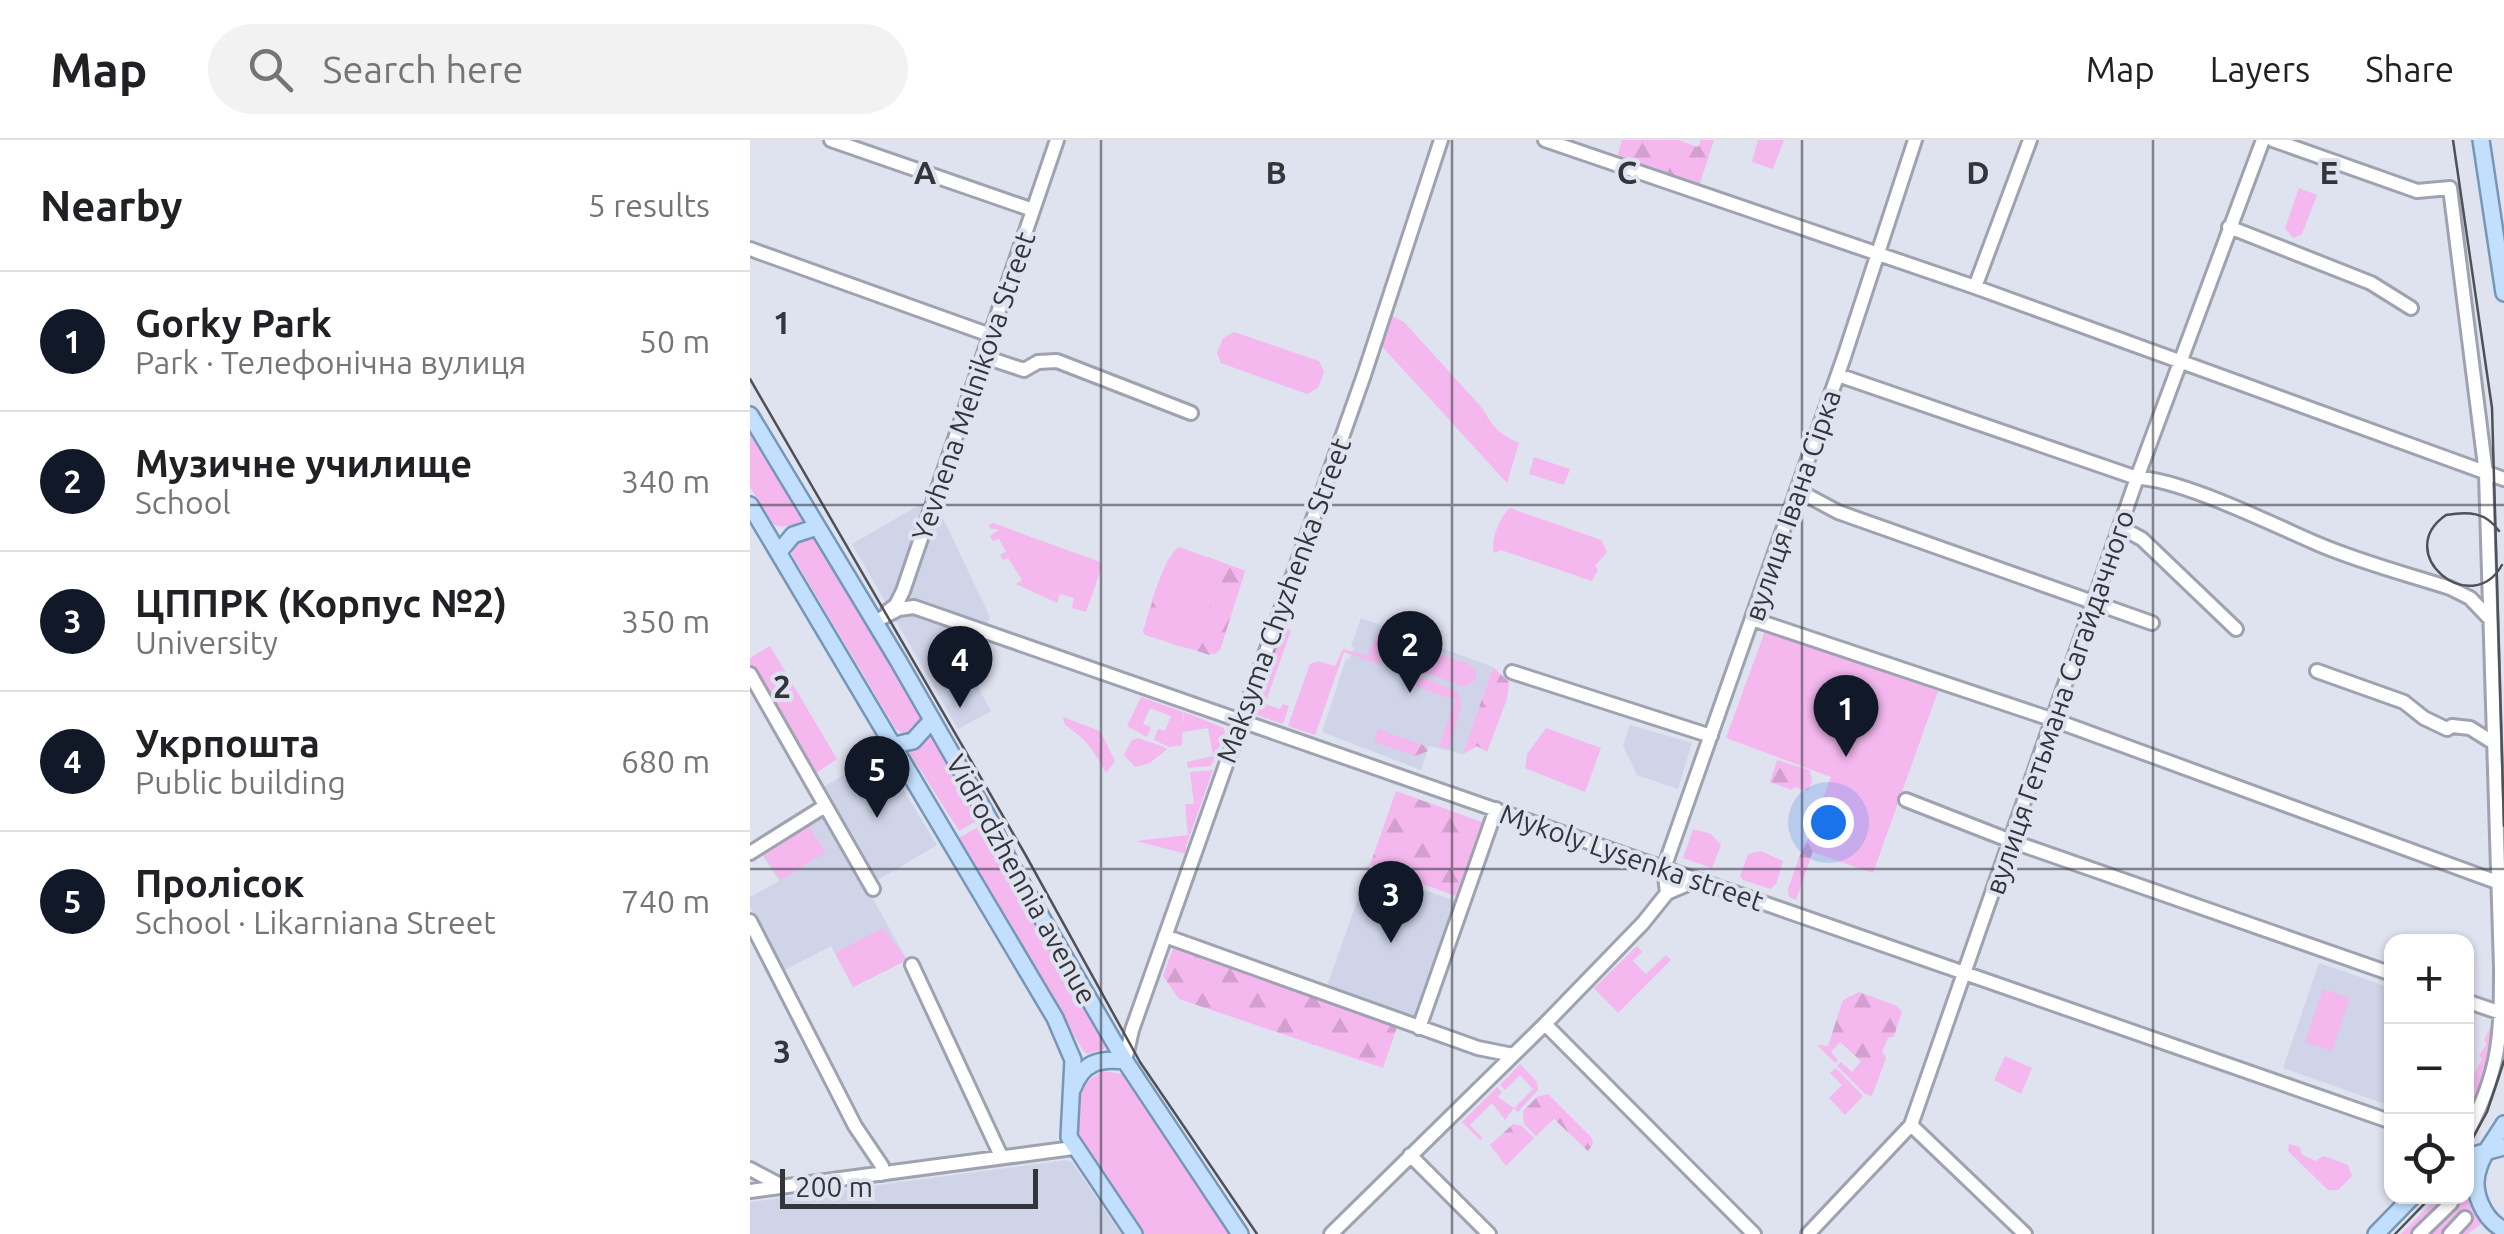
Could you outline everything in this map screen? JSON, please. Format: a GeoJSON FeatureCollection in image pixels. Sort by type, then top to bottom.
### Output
{"type":"FeatureCollection","features":[{"type":"Feature","properties":{"kind":"main road"},"geometry":{"type":"LineString","coordinates":[[2481,140],[2504,293]]}},
{"type":"Feature","properties":{"kind":"main road","name":"Vidrodzhennia avenue"},"geometry":{"type":"LineString","coordinates":[[750,415],[932,720],[1125,1061],[1240,1234]]}},
{"type":"Feature","properties":{"kind":"main road","name":"Vidrodzhennia avenue"},"geometry":{"type":"LineString","coordinates":[[750,507],[1055,1018],[1074,1060],[1068,1137],[1074,1148]]}},
{"type":"Feature","properties":{"kind":"main road"},"geometry":{"type":"LineString","coordinates":[[779,552],[793,535],[816,527]]}},
{"type":"Feature","properties":{"kind":"main road"},"geometry":{"type":"LineString","coordinates":[[894,745],[913,741],[932,720]]}},
{"type":"Feature","properties":{"kind":"main road"},"geometry":{"type":"LineString","coordinates":[[1071,1095],[1086,1066],[1104,1059],[1125,1061]]}},
{"type":"Feature","properties":{"kind":"main road"},"geometry":{"type":"LineString","coordinates":[[2500,1228],[2487,1216],[2476,1175],[2504,1124]]}},
{"type":"Feature","properties":{"kind":"main road"},"geometry":{"type":"LineString","coordinates":[[2474,1156],[2504,1147]]}},
{"type":"Feature","properties":{"kind":"main road"},"geometry":{"type":"LineString","coordinates":[[2478,1191],[2487,1161],[2504,1147]]}},
{"type":"Feature","properties":{"kind":"main road"},"geometry":{"type":"LineString","coordinates":[[1074,1148],[1134,1234]]}},
{"type":"Feature","properties":{"kind":"main road"},"geometry":{"type":"LineString","coordinates":[[2376,1234],[2404,1204]]}},
{"type":"Feature","properties":{"kind":"main road"},"geometry":{"type":"LineString","coordinates":[[2480,1234],[2500,1228]]}},
{"type":"Feature","properties":{"kind":"street"},"geometry":{"type":"LineString","coordinates":[[831,140],[1032,210]]}},
{"type":"Feature","properties":{"kind":"street","name":"Yevhena Melnikova Street"},"geometry":{"type":"LineString","coordinates":[[874,622],[896,605],[904,591],[1057,140]]}},
{"type":"Feature","properties":{"kind":"street","name":"Maksyma Chyzhenka Street"},"geometry":{"type":"LineString","coordinates":[[1125,1061],[1238,722],[1364,374],[1442,140]]}},
{"type":"Feature","properties":{"kind":"street"},"geometry":{"type":"LineString","coordinates":[[1545,140],[1975,287],[2504,478]]}},
{"type":"Feature","properties":{"kind":"street","name":"вулиця Івана Сірка"},"geometry":{"type":"LineString","coordinates":[[1664,868],[1838,375],[1915,140]]}},
{"type":"Feature","properties":{"kind":"street"},"geometry":{"type":"LineString","coordinates":[[1975,287],[2030,140]]}},
{"type":"Feature","properties":{"kind":"street","name":"вулиця Гетьмана Сагайдачного"},"geometry":{"type":"LineString","coordinates":[[1808,1234],[1911,1124],[2137,478],[2263,140]]}},
{"type":"Feature","properties":{"kind":"street"},"geometry":{"type":"LineString","coordinates":[[2274,140],[2417,191],[2450,188],[2486,474],[2501,1013],[2500,1046],[2491,1082],[2474,1118]]}},
{"type":"Feature","properties":{"kind":"street"},"geometry":{"type":"LineString","coordinates":[[2229,228],[2370,283],[2411,308]]}},
{"type":"Feature","properties":{"kind":"street"},"geometry":{"type":"LineString","coordinates":[[750,249],[990,335]]}},
{"type":"Feature","properties":{"kind":"street"},"geometry":{"type":"LineString","coordinates":[[985,357],[1024,370],[1038,362],[1056,361],[1191,412]]}},
{"type":"Feature","properties":{"kind":"street"},"geometry":{"type":"LineString","coordinates":[[1838,375],[2137,478],[2185,490],[2318,544],[2450,588],[2470,598],[2490,619]]}},
{"type":"Feature","properties":{"kind":"street"},"geometry":{"type":"LineString","coordinates":[[1798,490],[1838,512],[2152,623]]}},
{"type":"Feature","properties":{"kind":"street"},"geometry":{"type":"LineString","coordinates":[[2120,527],[2142,539],[2236,629]]}},
{"type":"Feature","properties":{"kind":"street"},"geometry":{"type":"LineString","coordinates":[[874,622],[899,609],[914,607],[904,591]]}},
{"type":"Feature","properties":{"kind":"street","name":"Mykoly Lysenka street"},"geometry":{"type":"LineString","coordinates":[[914,607],[2384,1119]]}},
{"type":"Feature","properties":{"kind":"street"},"geometry":{"type":"LineString","coordinates":[[1752,620],[2054,720],[2497,882]]}},
{"type":"Feature","properties":{"kind":"street"},"geometry":{"type":"LineString","coordinates":[[2317,671],[2404,702],[2447,730],[2452,726],[2470,728],[2494,744]]}},
{"type":"Feature","properties":{"kind":"street"},"geometry":{"type":"LineString","coordinates":[[1512,672],[1711,736]]}},
{"type":"Feature","properties":{"kind":"street"},"geometry":{"type":"LineString","coordinates":[[750,674],[873,889]]}},
{"type":"Feature","properties":{"kind":"street"},"geometry":{"type":"LineString","coordinates":[[1906,800],[2011,841],[2384,971]]}},
{"type":"Feature","properties":{"kind":"street"},"geometry":{"type":"LineString","coordinates":[[750,853],[824,806]]}},
{"type":"Feature","properties":{"kind":"street"},"geometry":{"type":"LineString","coordinates":[[1418,1028],[1496,809]]}},
{"type":"Feature","properties":{"kind":"street"},"geometry":{"type":"LineString","coordinates":[[1664,868],[1667,893]]}},
{"type":"Feature","properties":{"kind":"street"},"geometry":{"type":"LineString","coordinates":[[1331,1234],[1544,1024],[1667,893],[1697,880]]}},
{"type":"Feature","properties":{"kind":"street"},"geometry":{"type":"LineString","coordinates":[[750,920],[855,1126],[882,1166],[882,1174]]}},
{"type":"Feature","properties":{"kind":"street"},"geometry":{"type":"LineString","coordinates":[[1165,936],[1418,1028],[1513,1055]]}},
{"type":"Feature","properties":{"kind":"street"},"geometry":{"type":"LineString","coordinates":[[912,965],[1001,1156]]}},
{"type":"Feature","properties":{"kind":"street"},"geometry":{"type":"LineString","coordinates":[[2474,1004],[2501,1013]]}},
{"type":"Feature","properties":{"kind":"street"},"geometry":{"type":"LineString","coordinates":[[1544,1024],[1754,1234]]}},
{"type":"Feature","properties":{"kind":"street"},"geometry":{"type":"LineString","coordinates":[[1478,1048],[1494,1058],[1490,1078]]}},
{"type":"Feature","properties":{"kind":"street"},"geometry":{"type":"LineString","coordinates":[[1911,1124],[2025,1234]]}},
{"type":"Feature","properties":{"kind":"street"},"geometry":{"type":"LineString","coordinates":[[750,1191],[1074,1148]]}},
{"type":"Feature","properties":{"kind":"street"},"geometry":{"type":"LineString","coordinates":[[1410,1155],[1488,1234]]}},
{"type":"Feature","properties":{"kind":"street"},"geometry":{"type":"LineString","coordinates":[[750,1168],[784,1187]]}},
{"type":"Feature","properties":{"kind":"street"},"geometry":{"type":"LineString","coordinates":[[2474,1182],[2478,1191]]}},
{"type":"Feature","properties":{"kind":"street"},"geometry":{"type":"LineString","coordinates":[[2420,1234],[2449,1204]]}},
{"type":"Feature","properties":{"kind":"street"},"geometry":{"type":"LineString","coordinates":[[2450,1234],[2465,1218]]}},
{"type":"Feature","properties":{"kind":"shaded area"},"geometry":{"type":"Polygon","coordinates":[[[933,497],[990,617],[970,672],[991,711],[958,729],[852,544],[933,497]]]}},
{"type":"Feature","properties":{"kind":"shaded area"},"geometry":{"type":"Polygon","coordinates":[[[1361,618],[1493,667],[1463,754],[1429,746],[1421,770],[1322,732],[1346,659],[1349,660],[1354,648],[1351,646],[1361,618]]]}},
{"type":"Feature","properties":{"kind":"shaded area"},"geometry":{"type":"Polygon","coordinates":[[[1630,725],[1692,743],[1678,789],[1637,775],[1623,745],[1630,725]]]}},
{"type":"Feature","properties":{"kind":"shaded area"},"geometry":{"type":"Polygon","coordinates":[[[881,753],[937,845],[873,883],[818,790],[881,753]]]}},
{"type":"Feature","properties":{"kind":"shaded area"},"geometry":{"type":"Polygon","coordinates":[[[824,811],[907,960],[853,987],[831,946],[783,971],[750,907],[750,897],[779,881],[759,850],[824,811]]]}},
{"type":"Feature","properties":{"kind":"shaded area"},"geometry":{"type":"Polygon","coordinates":[[[1368,870],[1455,901],[1413,1017],[1327,986],[1368,870]]]}},
{"type":"Feature","properties":{"kind":"shaded area"},"geometry":{"type":"Polygon","coordinates":[[[2319,963],[2384,986],[2384,1104],[2283,1068],[2319,963]]]}},
{"type":"Feature","properties":{"kind":"shaded area"},"geometry":{"type":"Polygon","coordinates":[[[1072,1162],[1121,1234],[750,1234],[750,1202],[1072,1162]]]}},
{"type":"Feature","properties":{"kind":"green space"},"geometry":{"type":"Polygon","coordinates":[[[1622,140],[1678,140],[1698,147],[1701,140],[1714,140],[1700,183],[1695,186],[1622,161],[1618,154],[1622,140]]]}},
{"type":"Feature","properties":{"kind":"green space"},"geometry":{"type":"Polygon","coordinates":[[[1758,140],[1784,140],[1773,169],[1752,162],[1758,140]]]}},
{"type":"Feature","properties":{"kind":"green space"},"geometry":{"type":"Polygon","coordinates":[[[2299,188],[2317,195],[2302,234],[2293,238],[2285,228],[2299,188]]]}},
{"type":"Feature","properties":{"kind":"green space"},"geometry":{"type":"Polygon","coordinates":[[[1390,315],[1404,322],[1497,429],[1519,443],[1507,483],[1377,341],[1390,315]]]}},
{"type":"Feature","properties":{"kind":"green space"},"geometry":{"type":"Polygon","coordinates":[[[1234,332],[1319,361],[1324,372],[1318,388],[1307,394],[1221,363],[1217,353],[1223,338],[1234,332]]]}},
{"type":"Feature","properties":{"kind":"green space"},"geometry":{"type":"Polygon","coordinates":[[[750,428],[805,519],[794,525],[773,524],[750,487],[750,428]]]}},
{"type":"Feature","properties":{"kind":"green space"},"geometry":{"type":"Polygon","coordinates":[[[1534,457],[1570,469],[1564,485],[1529,474],[1534,457]]]}},
{"type":"Feature","properties":{"kind":"green space"},"geometry":{"type":"Polygon","coordinates":[[[1510,508],[1601,540],[1607,552],[1595,566],[1598,570],[1592,581],[1501,550],[1494,553],[1497,529],[1510,508]]]}},
{"type":"Feature","properties":{"kind":"green space"},"geometry":{"type":"Polygon","coordinates":[[[993,523],[1100,562],[1086,612],[1072,608],[1074,598],[1060,594],[1057,603],[1016,584],[1022,580],[1008,558],[1003,560],[1000,555],[1006,552],[999,539],[993,541],[990,536],[999,530],[990,528],[993,523]]]}},
{"type":"Feature","properties":{"kind":"green space"},"geometry":{"type":"Polygon","coordinates":[[[816,535],[921,716],[919,726],[911,733],[903,734],[895,728],[792,555],[793,541],[816,535]]]}},
{"type":"Feature","properties":{"kind":"green space"},"geometry":{"type":"Polygon","coordinates":[[[1179,547],[1245,571],[1220,650],[1215,654],[1143,633],[1162,572],[1179,547]]]}},
{"type":"Feature","properties":{"kind":"green space"},"geometry":{"type":"Polygon","coordinates":[[[1208,557],[1245,571],[1220,650],[1209,655],[1180,645],[1217,591],[1205,582],[1208,557]]]}},
{"type":"Feature","properties":{"kind":"green space"},"geometry":{"type":"Polygon","coordinates":[[[1171,590],[1171,609],[1161,640],[1145,635],[1155,595],[1171,590]]]}},
{"type":"Feature","properties":{"kind":"green space"},"geometry":{"type":"Polygon","coordinates":[[[1284,628],[1291,630],[1265,704],[1280,709],[1283,704],[1289,706],[1283,724],[1254,714],[1284,628]]]}},
{"type":"Feature","properties":{"kind":"green space"},"geometry":{"type":"Polygon","coordinates":[[[1765,631],[1938,691],[1873,873],[1804,849],[1831,777],[1726,738],[1765,631]]]}},
{"type":"Feature","properties":{"kind":"green space"},"geometry":{"type":"Polygon","coordinates":[[[1378,633],[1387,645],[1384,661],[1378,664],[1344,652],[1315,735],[1288,726],[1310,664],[1318,661],[1335,666],[1343,649],[1367,656],[1378,633]]]}},
{"type":"Feature","properties":{"kind":"green space"},"geometry":{"type":"Polygon","coordinates":[[[1393,637],[1400,639],[1399,648],[1408,672],[1457,691],[1462,703],[1449,749],[1439,746],[1455,700],[1418,687],[1402,675],[1393,637]]]}},
{"type":"Feature","properties":{"kind":"green space"},"geometry":{"type":"Polygon","coordinates":[[[1410,643],[1468,664],[1475,670],[1476,679],[1465,687],[1412,668],[1404,647],[1410,643]]]}},
{"type":"Feature","properties":{"kind":"green space"},"geometry":{"type":"Polygon","coordinates":[[[770,646],[837,759],[813,775],[750,668],[750,658],[770,646]]]}},
{"type":"Feature","properties":{"kind":"green space"},"geometry":{"type":"Polygon","coordinates":[[[1493,667],[1509,682],[1507,699],[1487,752],[1477,746],[1463,754],[1493,667]]]}},
{"type":"Feature","properties":{"kind":"green space"},"geometry":{"type":"Polygon","coordinates":[[[1141,697],[1183,712],[1182,745],[1169,747],[1154,740],[1158,729],[1165,731],[1171,716],[1150,708],[1143,724],[1151,727],[1147,737],[1127,726],[1141,697]]]}},
{"type":"Feature","properties":{"kind":"green space"},"geometry":{"type":"Polygon","coordinates":[[[1184,712],[1224,728],[1211,766],[1188,768],[1187,762],[1213,756],[1208,728],[1182,732],[1184,712]]]}},
{"type":"Feature","properties":{"kind":"green space"},"geometry":{"type":"Polygon","coordinates":[[[1063,717],[1100,731],[1115,761],[1106,773],[1089,746],[1065,725],[1063,717]]]}},
{"type":"Feature","properties":{"kind":"green space"},"geometry":{"type":"Polygon","coordinates":[[[1546,728],[1601,748],[1585,792],[1525,768],[1527,754],[1546,728]]]}},
{"type":"Feature","properties":{"kind":"green space"},"geometry":{"type":"Polygon","coordinates":[[[1378,729],[1423,745],[1428,751],[1415,756],[1374,742],[1378,729]]]}},
{"type":"Feature","properties":{"kind":"green space"},"geometry":{"type":"Polygon","coordinates":[[[932,734],[982,818],[959,831],[908,750],[932,734]]]}},
{"type":"Feature","properties":{"kind":"green space"},"geometry":{"type":"Polygon","coordinates":[[[1138,738],[1167,749],[1150,763],[1135,767],[1124,755],[1131,741],[1138,738]]]}},
{"type":"Feature","properties":{"kind":"green space"},"geometry":{"type":"Polygon","coordinates":[[[1777,760],[1810,770],[1812,782],[1808,791],[1770,782],[1777,760]]]}},
{"type":"Feature","properties":{"kind":"green space"},"geometry":{"type":"Polygon","coordinates":[[[1213,770],[1186,846],[1187,854],[1136,841],[1188,835],[1185,804],[1194,804],[1190,772],[1213,770]]]}},
{"type":"Feature","properties":{"kind":"green space"},"geometry":{"type":"Polygon","coordinates":[[[1396,791],[1482,822],[1456,896],[1370,865],[1396,791]]]}},
{"type":"Feature","properties":{"kind":"green space"},"geometry":{"type":"Polygon","coordinates":[[[806,822],[826,852],[781,880],[760,850],[806,822]]]}},
{"type":"Feature","properties":{"kind":"green space"},"geometry":{"type":"Polygon","coordinates":[[[984,824],[1106,1041],[1104,1049],[1087,1054],[1082,1049],[960,840],[984,824]]]}},
{"type":"Feature","properties":{"kind":"green space"},"geometry":{"type":"Polygon","coordinates":[[[1693,829],[1711,834],[1721,845],[1712,868],[1683,858],[1693,829]]]}},
{"type":"Feature","properties":{"kind":"green space"},"geometry":{"type":"Polygon","coordinates":[[[1805,841],[1815,845],[1796,900],[1789,897],[1788,889],[1805,841]]]}},
{"type":"Feature","properties":{"kind":"green space"},"geometry":{"type":"Polygon","coordinates":[[[1761,851],[1783,861],[1776,884],[1770,889],[1740,876],[1748,854],[1761,851]]]}},
{"type":"Feature","properties":{"kind":"green space"},"geometry":{"type":"Polygon","coordinates":[[[883,928],[907,960],[853,987],[835,953],[883,928]]]}},
{"type":"Feature","properties":{"kind":"green space"},"geometry":{"type":"Polygon","coordinates":[[[1174,946],[1397,1027],[1383,1068],[1179,999],[1163,976],[1174,946]]]}},
{"type":"Feature","properties":{"kind":"green space"},"geometry":{"type":"Polygon","coordinates":[[[1637,946],[1642,952],[1633,961],[1646,974],[1666,955],[1671,960],[1618,1013],[1594,988],[1637,946]]]}},
{"type":"Feature","properties":{"kind":"green space"},"geometry":{"type":"Polygon","coordinates":[[[2323,989],[2350,998],[2332,1051],[2305,1042],[2323,989]]]}},
{"type":"Feature","properties":{"kind":"green space"},"geometry":{"type":"Polygon","coordinates":[[[1859,992],[1897,1006],[1902,1012],[1894,1036],[1888,1038],[1882,1052],[1886,1058],[1872,1096],[1865,1094],[1837,1066],[1841,1062],[1852,1072],[1861,1061],[1840,1042],[1831,1052],[1838,1060],[1835,1063],[1817,1045],[1828,1046],[1843,1000],[1859,992]]]}},
{"type":"Feature","properties":{"kind":"green space"},"geometry":{"type":"Polygon","coordinates":[[[2493,1021],[2487,1066],[2474,1099],[2474,1074],[2482,1059],[2479,1055],[2487,1044],[2484,1041],[2493,1021]]]}},
{"type":"Feature","properties":{"kind":"green space"},"geometry":{"type":"Polygon","coordinates":[[[2005,1056],[2032,1068],[2021,1094],[1994,1080],[2005,1056]]]}},
{"type":"Feature","properties":{"kind":"green space"},"geometry":{"type":"Polygon","coordinates":[[[1520,1064],[1537,1082],[1538,1090],[1518,1112],[1514,1108],[1533,1089],[1520,1075],[1505,1090],[1500,1085],[1520,1064]]]}},
{"type":"Feature","properties":{"kind":"green space"},"geometry":{"type":"Polygon","coordinates":[[[1836,1068],[1863,1096],[1845,1115],[1829,1098],[1842,1085],[1830,1073],[1836,1068]]]}},
{"type":"Feature","properties":{"kind":"green space"},"geometry":{"type":"Polygon","coordinates":[[[1102,1071],[1122,1074],[1230,1234],[1141,1234],[1076,1133],[1081,1086],[1102,1071]]]}},
{"type":"Feature","properties":{"kind":"green space"},"geometry":{"type":"Polygon","coordinates":[[[1497,1087],[1502,1092],[1498,1097],[1514,1108],[1505,1120],[1492,1103],[1470,1125],[1483,1138],[1480,1140],[1462,1122],[1497,1087]]]}},
{"type":"Feature","properties":{"kind":"green space"},"geometry":{"type":"Polygon","coordinates":[[[1548,1094],[1591,1137],[1593,1144],[1588,1151],[1554,1119],[1536,1136],[1524,1124],[1523,1111],[1537,1097],[1548,1094]]]}},
{"type":"Feature","properties":{"kind":"green space"},"geometry":{"type":"Polygon","coordinates":[[[1513,1124],[1522,1126],[1534,1138],[1506,1166],[1490,1145],[1513,1124]]]}},
{"type":"Feature","properties":{"kind":"green space"},"geometry":{"type":"Polygon","coordinates":[[[2289,1144],[2300,1147],[2301,1154],[2315,1161],[2324,1156],[2348,1165],[2352,1176],[2338,1190],[2328,1190],[2288,1151],[2289,1144]]]}},
{"type":"Feature","properties":{"kind":"green space"},"geometry":{"type":"Polygon","coordinates":[[[2474,1202],[2481,1224],[2468,1234],[2401,1234],[2431,1204],[2474,1202]]]}},
{"type":"Feature","properties":{"kind":"tram line"},"geometry":{"type":"LineString","coordinates":[[2453,140],[2492,408],[2504,826]]}},
{"type":"Feature","properties":{"kind":"tram line"},"geometry":{"type":"LineString","coordinates":[[750,379],[1025,854],[1140,1062],[1257,1234]]}},
{"type":"Feature","properties":{"kind":"tram line"},"geometry":{"type":"LineString","coordinates":[[2499,531],[2476,514],[2446,515],[2431,530],[2427,547],[2431,562],[2456,583],[2472,586],[2488,580],[2502,565]]}},
{"type":"Feature","properties":{"kind":"tram line"},"geometry":{"type":"LineString","coordinates":[[2474,1136],[2487,1112],[2504,1061]]}},
{"type":"Feature","properties":{"kind":"tram line"},"geometry":{"type":"LineString","coordinates":[[2395,1234],[2424,1204]]}},
{"type":"Feature","properties":{"kind":"place","name":"Музичне училище"},"geometry":{"type":"Point","coordinates":[1410,693]}},
{"type":"Feature","properties":{"kind":"place","name":"Укрпошта"},"geometry":{"type":"Point","coordinates":[960,708]}},
{"type":"Feature","properties":{"kind":"place","name":"Gorky Park"},"geometry":{"type":"Point","coordinates":[1846,757]}},
{"type":"Feature","properties":{"kind":"place","name":"Пролісок"},"geometry":{"type":"Point","coordinates":[877,818]}},
{"type":"Feature","properties":{"kind":"place","name":"ЦППРК (Корпус №2)"},"geometry":{"type":"Point","coordinates":[1391,943]}}]}
